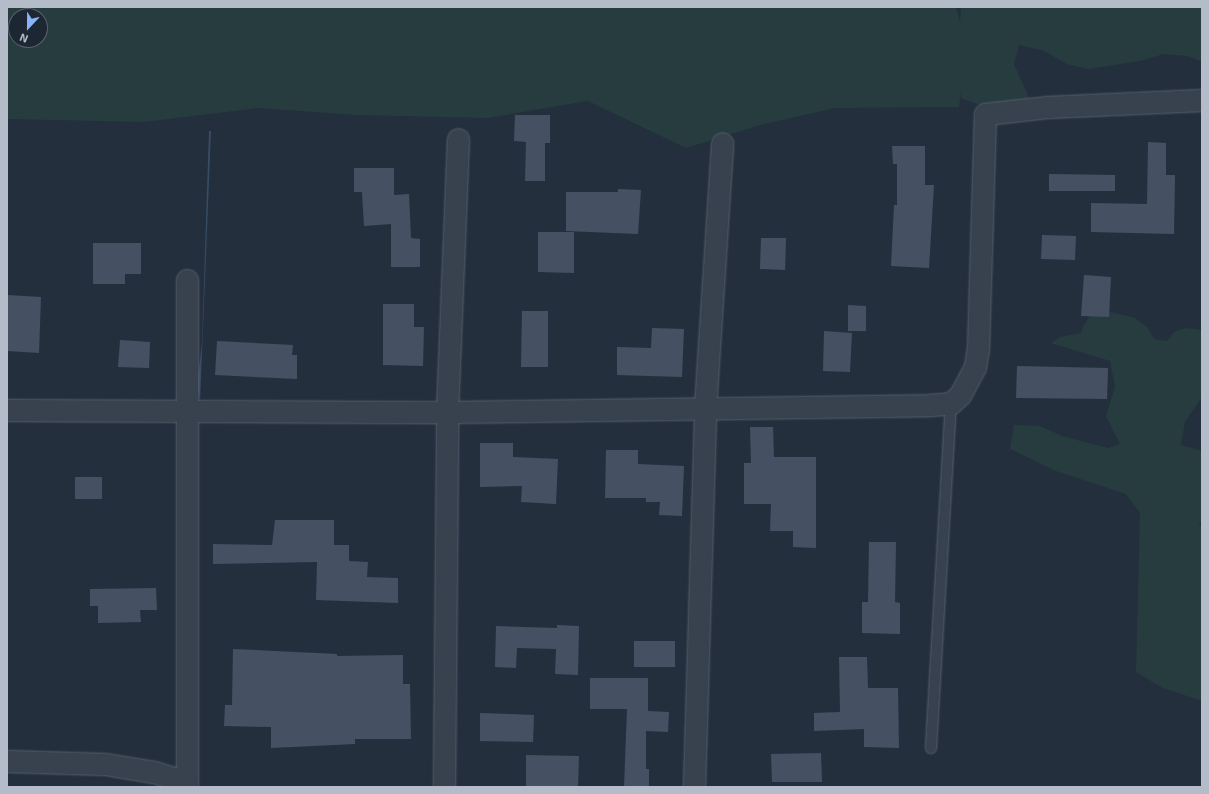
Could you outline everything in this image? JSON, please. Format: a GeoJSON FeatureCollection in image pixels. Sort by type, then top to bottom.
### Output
{"type":"FeatureCollection","features":[{"type":"Feature","properties":{"kind":"street"},"geometry":{"type":"LineString","coordinates":[[7,410],[186,409],[447,412],[930,405],[950,403],[966,385],[975,367],[977,355],[985,114],[1047,107],[1202,100]]}},
{"type":"Feature","properties":{"kind":"street"},"geometry":{"type":"LineString","coordinates":[[444,787],[447,412],[458,138]]}},
{"type":"Feature","properties":{"kind":"street"},"geometry":{"type":"LineString","coordinates":[[694,787],[705,408],[722,144]]}},
{"type":"Feature","properties":{"kind":"street"},"geometry":{"type":"LineString","coordinates":[[7,761],[105,764],[154,772],[187,785],[187,280]]}},
{"type":"Feature","properties":{"kind":"lane"},"geometry":{"type":"LineString","coordinates":[[931,748],[950,403]]}},
{"type":"Feature","properties":{"kind":"green space"},"geometry":{"type":"Polygon","coordinates":[[[7,7],[956,7],[960,22],[961,7],[1202,7],[1202,62],[1188,56],[1164,54],[1140,61],[1088,69],[1067,64],[1044,51],[1019,45],[1014,64],[1030,100],[983,106],[961,98],[961,91],[959,107],[835,108],[764,124],[686,148],[588,101],[487,118],[356,115],[258,108],[144,122],[7,119],[7,7]]]}},
{"type":"Feature","properties":{"kind":"green space"},"geometry":{"type":"Polygon","coordinates":[[[1106,311],[1135,318],[1148,328],[1154,339],[1167,341],[1174,332],[1185,328],[1202,330],[1202,397],[1185,422],[1181,445],[1202,451],[1202,518],[1199,524],[1202,528],[1202,701],[1163,688],[1136,672],[1140,513],[1126,494],[1056,471],[1010,449],[1014,425],[1040,426],[1062,436],[1108,448],[1120,444],[1106,416],[1115,387],[1110,361],[1051,343],[1060,337],[1081,333],[1083,326],[1091,315],[1106,311]]]}},
{"type":"Feature","properties":{"kind":"water"},"geometry":{"type":"Polygon","coordinates":[[[209,131],[211,131],[200,401],[197,385],[202,343],[209,131]]]}},
{"type":"Feature","properties":{"kind":"building"},"geometry":{"type":"Polygon","coordinates":[[[515,115],[550,115],[550,143],[545,143],[545,181],[525,181],[526,142],[514,141],[515,115]]]}},
{"type":"Feature","properties":{"kind":"building"},"geometry":{"type":"Polygon","coordinates":[[[1148,142],[1166,143],[1166,175],[1175,175],[1174,234],[1091,232],[1091,203],[1147,204],[1148,142]]]}},
{"type":"Feature","properties":{"kind":"building"},"geometry":{"type":"Polygon","coordinates":[[[892,146],[925,146],[925,185],[934,185],[929,268],[891,266],[894,205],[897,205],[897,164],[893,164],[892,146]]]}},
{"type":"Feature","properties":{"kind":"building"},"geometry":{"type":"Polygon","coordinates":[[[354,168],[394,168],[394,195],[409,194],[411,238],[420,239],[420,267],[391,267],[391,224],[364,226],[362,192],[354,192],[354,168]]]}},
{"type":"Feature","properties":{"kind":"building"},"geometry":{"type":"Polygon","coordinates":[[[1049,174],[1115,175],[1115,191],[1049,191],[1049,174]]]}},
{"type":"Feature","properties":{"kind":"building"},"geometry":{"type":"Polygon","coordinates":[[[618,189],[641,190],[638,234],[566,231],[566,192],[618,192],[618,189]]]}},
{"type":"Feature","properties":{"kind":"building"},"geometry":{"type":"Polygon","coordinates":[[[538,232],[574,232],[574,273],[538,272],[538,232]]]}},
{"type":"Feature","properties":{"kind":"building"},"geometry":{"type":"Polygon","coordinates":[[[1042,235],[1076,236],[1075,260],[1041,259],[1042,235]]]}},
{"type":"Feature","properties":{"kind":"building"},"geometry":{"type":"Polygon","coordinates":[[[761,238],[786,238],[785,270],[760,269],[761,238]]]}},
{"type":"Feature","properties":{"kind":"building"},"geometry":{"type":"Polygon","coordinates":[[[93,243],[141,243],[141,274],[125,274],[125,284],[93,284],[93,243]]]}},
{"type":"Feature","properties":{"kind":"building"},"geometry":{"type":"Polygon","coordinates":[[[1084,275],[1111,277],[1109,317],[1081,316],[1084,275]]]}},
{"type":"Feature","properties":{"kind":"building"},"geometry":{"type":"Polygon","coordinates":[[[7,295],[41,297],[39,353],[7,351],[7,295]]]}},
{"type":"Feature","properties":{"kind":"building"},"geometry":{"type":"Polygon","coordinates":[[[383,304],[414,304],[414,327],[424,327],[423,366],[383,365],[383,304]]]}},
{"type":"Feature","properties":{"kind":"building"},"geometry":{"type":"Polygon","coordinates":[[[848,305],[866,306],[866,331],[848,331],[848,305]]]}},
{"type":"Feature","properties":{"kind":"building"},"geometry":{"type":"Polygon","coordinates":[[[522,311],[548,311],[548,367],[521,367],[522,311]]]}},
{"type":"Feature","properties":{"kind":"building"},"geometry":{"type":"Polygon","coordinates":[[[652,328],[684,329],[682,377],[617,375],[617,347],[651,348],[652,328]]]}},
{"type":"Feature","properties":{"kind":"building"},"geometry":{"type":"Polygon","coordinates":[[[824,331],[852,333],[850,372],[823,371],[824,331]]]}},
{"type":"Feature","properties":{"kind":"building"},"geometry":{"type":"Polygon","coordinates":[[[120,340],[150,342],[149,368],[118,367],[120,340]]]}},
{"type":"Feature","properties":{"kind":"building"},"geometry":{"type":"Polygon","coordinates":[[[217,341],[293,345],[292,355],[297,355],[297,379],[215,375],[217,341]]]}},
{"type":"Feature","properties":{"kind":"building"},"geometry":{"type":"Polygon","coordinates":[[[1017,366],[1108,368],[1107,399],[1016,398],[1017,366]]]}},
{"type":"Feature","properties":{"kind":"building"},"geometry":{"type":"Polygon","coordinates":[[[750,427],[773,427],[774,457],[816,457],[816,548],[793,547],[793,531],[770,531],[771,504],[744,504],[744,463],[751,463],[750,427]]]}},
{"type":"Feature","properties":{"kind":"building"},"geometry":{"type":"Polygon","coordinates":[[[480,443],[513,443],[513,457],[558,459],[556,504],[521,502],[522,486],[480,487],[480,443]]]}},
{"type":"Feature","properties":{"kind":"building"},"geometry":{"type":"Polygon","coordinates":[[[606,450],[638,450],[638,464],[684,466],[682,516],[659,515],[660,502],[646,502],[646,498],[605,498],[606,450]]]}},
{"type":"Feature","properties":{"kind":"building"},"geometry":{"type":"Polygon","coordinates":[[[75,477],[102,477],[102,499],[75,499],[75,477]]]}},
{"type":"Feature","properties":{"kind":"building"},"geometry":{"type":"Polygon","coordinates":[[[275,520],[334,520],[334,545],[349,545],[349,561],[368,562],[367,577],[398,578],[398,603],[316,600],[317,562],[213,564],[213,544],[272,545],[275,520]]]}},
{"type":"Feature","properties":{"kind":"building"},"geometry":{"type":"Polygon","coordinates":[[[869,542],[896,542],[895,602],[900,603],[900,634],[862,633],[862,602],[868,602],[869,542]]]}},
{"type":"Feature","properties":{"kind":"building"},"geometry":{"type":"Polygon","coordinates":[[[156,588],[157,610],[140,610],[141,622],[98,623],[98,606],[90,606],[90,589],[156,588]]]}},
{"type":"Feature","properties":{"kind":"building"},"geometry":{"type":"Polygon","coordinates":[[[557,625],[579,626],[578,675],[555,674],[556,649],[517,648],[516,668],[495,667],[496,626],[557,628],[557,625]]]}},
{"type":"Feature","properties":{"kind":"building"},"geometry":{"type":"Polygon","coordinates":[[[634,641],[675,641],[675,667],[634,667],[634,641]]]}},
{"type":"Feature","properties":{"kind":"building"},"geometry":{"type":"Polygon","coordinates":[[[233,649],[337,654],[337,656],[403,655],[403,684],[410,684],[411,739],[355,739],[355,744],[271,748],[271,727],[224,726],[225,705],[232,705],[233,649]]]}},
{"type":"Feature","properties":{"kind":"building"},"geometry":{"type":"Polygon","coordinates":[[[839,657],[867,657],[868,688],[898,688],[899,748],[864,747],[864,729],[814,731],[814,713],[840,712],[839,657]]]}},
{"type":"Feature","properties":{"kind":"building"},"geometry":{"type":"Polygon","coordinates":[[[590,678],[648,678],[648,711],[669,712],[668,732],[646,731],[646,769],[649,769],[649,787],[624,787],[627,709],[590,709],[590,678]]]}},
{"type":"Feature","properties":{"kind":"building"},"geometry":{"type":"Polygon","coordinates":[[[480,713],[534,715],[533,742],[480,741],[480,713]]]}},
{"type":"Feature","properties":{"kind":"building"},"geometry":{"type":"Polygon","coordinates":[[[821,753],[822,782],[772,782],[771,754],[821,753]]]}},
{"type":"Feature","properties":{"kind":"building"},"geometry":{"type":"Polygon","coordinates":[[[526,755],[579,756],[578,787],[526,787],[526,755]]]}}]}
